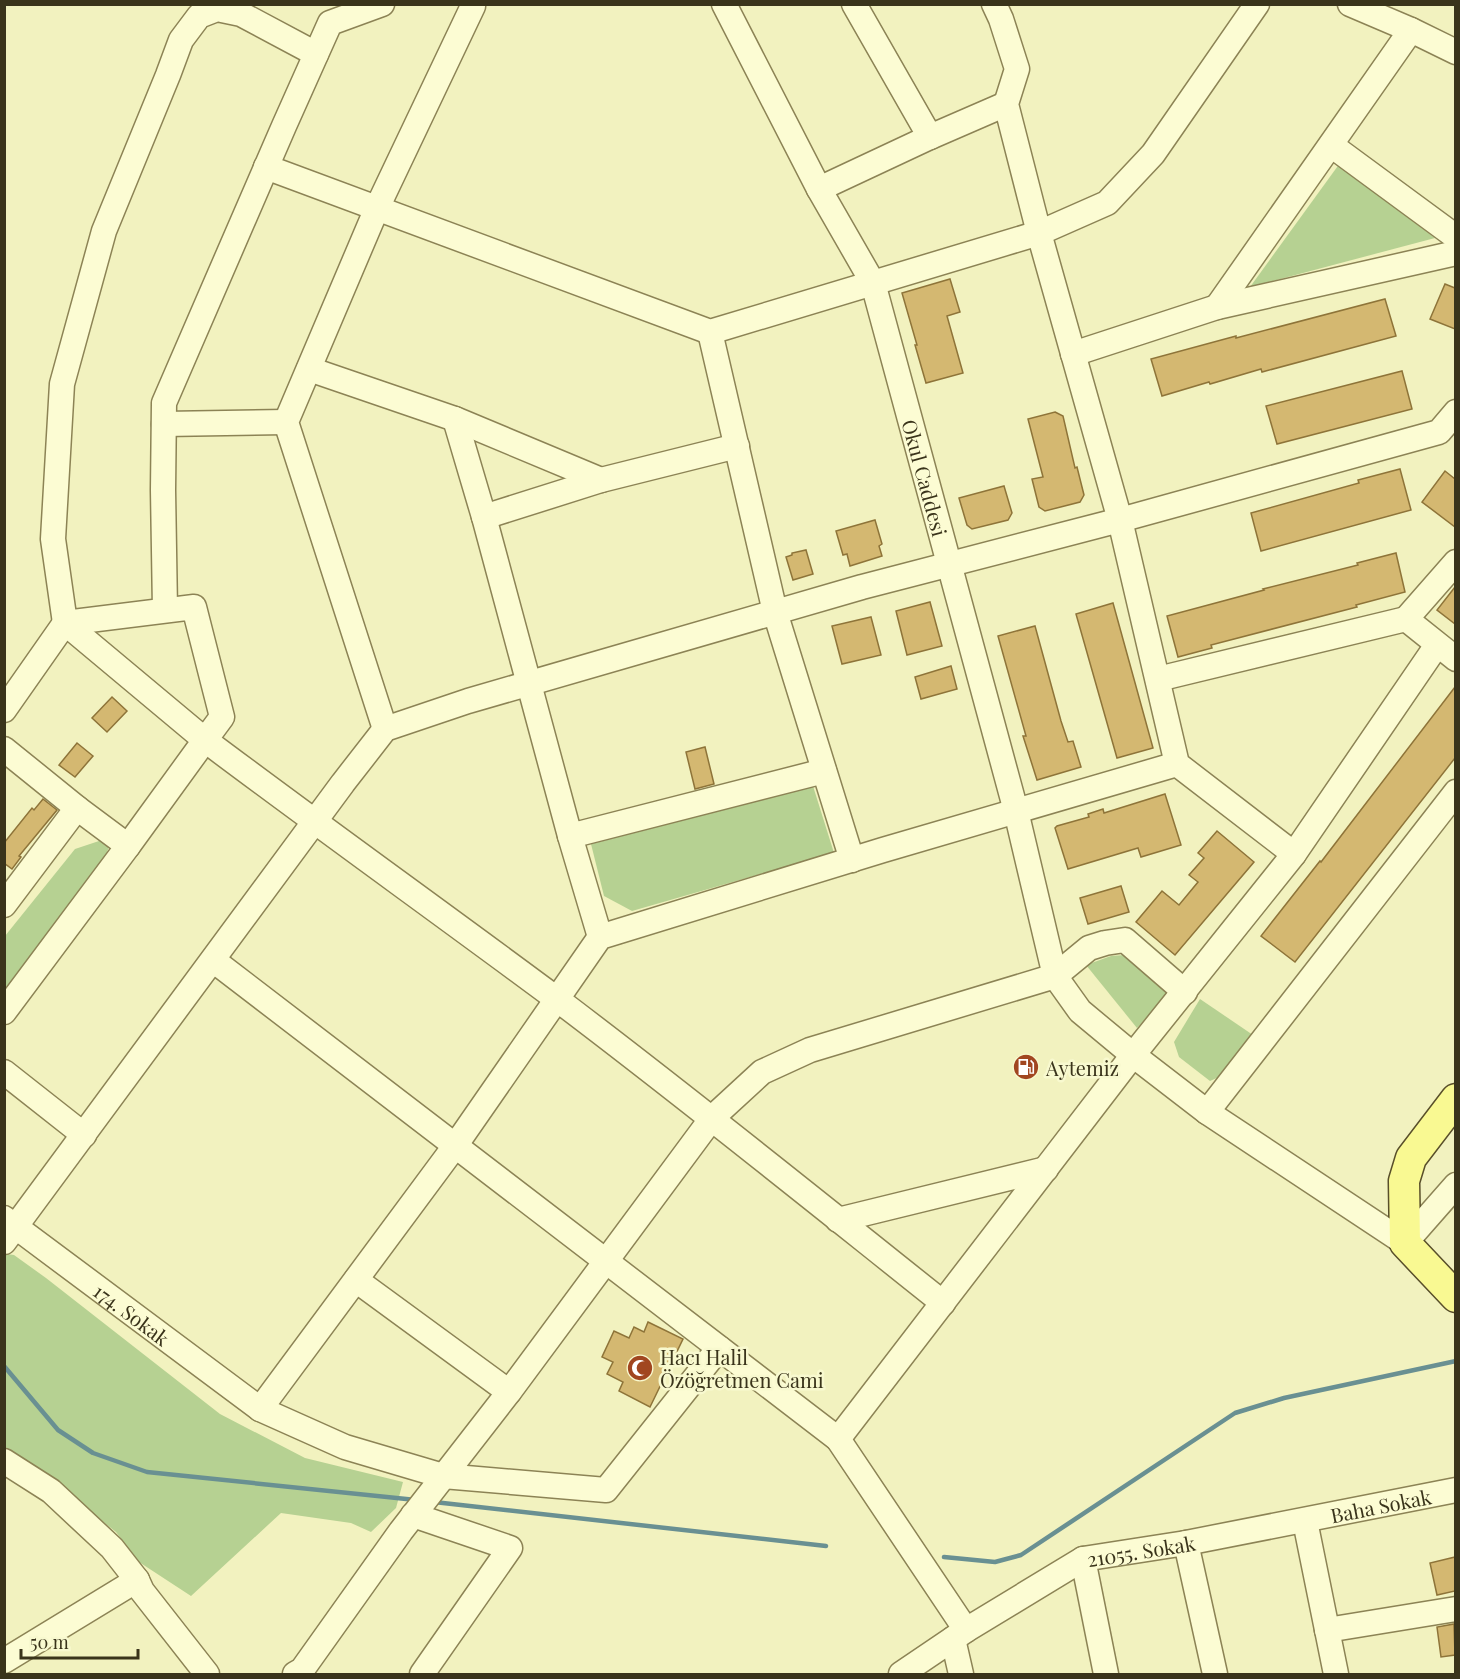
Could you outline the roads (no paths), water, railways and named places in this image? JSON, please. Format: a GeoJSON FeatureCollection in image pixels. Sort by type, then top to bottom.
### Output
{"type":"FeatureCollection","features":[{"type":"Feature","properties":{"kind":"main road"},"geometry":{"type":"LineString","coordinates":[[1455,1099],[1411,1158],[1404,1181],[1405,1243],[1455,1297]]}},
{"type":"Feature","properties":{"kind":"main road"},"geometry":{"type":"LineString","coordinates":[[1405,1243],[1455,1263]]}},
{"type":"Feature","properties":{"kind":"street"},"geometry":{"type":"LineString","coordinates":[[165,610],[164,403],[316,54],[325,14],[382,4]]}},
{"type":"Feature","properties":{"kind":"street","name":"Okul Caddesi"},"geometry":{"type":"LineString","coordinates":[[724,4],[819,189],[873,283],[1016,811],[1055,976]]}},
{"type":"Feature","properties":{"kind":"street"},"geometry":{"type":"LineString","coordinates":[[854,4],[930,137]]}},
{"type":"Feature","properties":{"kind":"street"},"geometry":{"type":"LineString","coordinates":[[994,4],[1017,69],[1006,104],[1120,520],[1178,764],[1294,854]]}},
{"type":"Feature","properties":{"kind":"street"},"geometry":{"type":"LineString","coordinates":[[266,166],[710,332],[1040,233],[1107,203],[1154,154],[1257,4]]}},
{"type":"Feature","properties":{"kind":"street"},"geometry":{"type":"LineString","coordinates":[[1350,4],[1455,52]]}},
{"type":"Feature","properties":{"kind":"street"},"geometry":{"type":"LineString","coordinates":[[385,729],[286,422],[377,208],[473,5]]}},
{"type":"Feature","properties":{"kind":"street"},"geometry":{"type":"LineString","coordinates":[[316,54],[241,14],[217,9],[199,16],[181,40],[104,231],[62,384],[53,539],[65,623],[205,740],[557,1000],[711,1118],[943,1303]]}},
{"type":"Feature","properties":{"kind":"street"},"geometry":{"type":"LineString","coordinates":[[1217,307],[1411,30]]}},
{"type":"Feature","properties":{"kind":"street"},"geometry":{"type":"LineString","coordinates":[[819,189],[1006,104]]}},
{"type":"Feature","properties":{"kind":"street"},"geometry":{"type":"LineString","coordinates":[[1330,145],[1455,237]]}},
{"type":"Feature","properties":{"kind":"street"},"geometry":{"type":"LineString","coordinates":[[1073,354],[1217,307],[1455,253]]}},
{"type":"Feature","properties":{"kind":"street"},"geometry":{"type":"LineString","coordinates":[[710,332],[775,612],[852,860]]}},
{"type":"Feature","properties":{"kind":"street"},"geometry":{"type":"LineString","coordinates":[[309,369],[455,419],[601,480]]}},
{"type":"Feature","properties":{"kind":"street"},"geometry":{"type":"LineString","coordinates":[[8,1228],[84,1135],[385,729],[530,682],[862,587],[1447,438],[1455,412]]}},
{"type":"Feature","properties":{"kind":"street"},"geometry":{"type":"LineString","coordinates":[[455,419],[600,937]]}},
{"type":"Feature","properties":{"kind":"street"},"geometry":{"type":"LineString","coordinates":[[164,424],[286,422]]}},
{"type":"Feature","properties":{"kind":"street"},"geometry":{"type":"LineString","coordinates":[[484,517],[601,480],[737,446]]}},
{"type":"Feature","properties":{"kind":"street"},"geometry":{"type":"LineString","coordinates":[[1158,679],[1406,619],[1455,562]]}},
{"type":"Feature","properties":{"kind":"street"},"geometry":{"type":"LineString","coordinates":[[4,710],[65,623],[194,607],[222,717],[4,1012]]}},
{"type":"Feature","properties":{"kind":"street"},"geometry":{"type":"LineString","coordinates":[[838,1439],[1133,1055],[1294,854],[1446,652],[1406,619]]}},
{"type":"Feature","properties":{"kind":"street"},"geometry":{"type":"LineString","coordinates":[[4,749],[128,846]]}},
{"type":"Feature","properties":{"kind":"street"},"geometry":{"type":"LineString","coordinates":[[260,1409],[455,1146],[600,937],[1178,764]]}},
{"type":"Feature","properties":{"kind":"street"},"geometry":{"type":"LineString","coordinates":[[570,836],[824,771]]}},
{"type":"Feature","properties":{"kind":"street"},"geometry":{"type":"LineString","coordinates":[[1207,1112],[1455,792]]}},
{"type":"Feature","properties":{"kind":"street"},"geometry":{"type":"LineString","coordinates":[[4,905],[77,808]]}},
{"type":"Feature","properties":{"kind":"street"},"geometry":{"type":"LineString","coordinates":[[295,1674],[302,1670],[407,1523],[509,1392],[711,1118],[762,1072],[810,1050],[1055,976],[1089,948],[1105,943],[1125,940],[1185,992]]}},
{"type":"Feature","properties":{"kind":"street"},"geometry":{"type":"LineString","coordinates":[[213,960],[838,1439],[960,1634],[961,1674]]}},
{"type":"Feature","properties":{"kind":"street"},"geometry":{"type":"LineString","coordinates":[[1055,976],[1080,1011],[1207,1112],[1405,1243],[1455,1185]]}},
{"type":"Feature","properties":{"kind":"street"},"geometry":{"type":"LineString","coordinates":[[4,1072],[84,1135]]}},
{"type":"Feature","properties":{"kind":"street"},"geometry":{"type":"LineString","coordinates":[[838,1220],[1046,1169]]}},
{"type":"Feature","properties":{"kind":"street","name":"174. Sokak"},"geometry":{"type":"LineString","coordinates":[[8,1228],[260,1409],[345,1447],[439,1482],[606,1490],[719,1348]]}},
{"type":"Feature","properties":{"kind":"street"},"geometry":{"type":"LineString","coordinates":[[356,1280],[509,1392]]}},
{"type":"Feature","properties":{"kind":"street"},"geometry":{"type":"LineString","coordinates":[[4,1461],[51,1491],[112,1548],[137,1580],[142,1591],[207,1674]]}},
{"type":"Feature","properties":{"kind":"street","name":"Baha Sokak"},"geometry":{"type":"LineString","coordinates":[[1305,1521],[1455,1490]]}},
{"type":"Feature","properties":{"kind":"street"},"geometry":{"type":"LineString","coordinates":[[1305,1521],[1336,1674]]}},
{"type":"Feature","properties":{"kind":"street","name":"21055. Sokak"},"geometry":{"type":"LineString","coordinates":[[901,1674],[960,1634],[1083,1559],[1305,1521]]}},
{"type":"Feature","properties":{"kind":"street"},"geometry":{"type":"LineString","coordinates":[[407,1523],[510,1548],[422,1674]]}},
{"type":"Feature","properties":{"kind":"street"},"geometry":{"type":"LineString","coordinates":[[1186,1543],[1215,1674]]}},
{"type":"Feature","properties":{"kind":"street"},"geometry":{"type":"LineString","coordinates":[[1083,1559],[1106,1674]]}},
{"type":"Feature","properties":{"kind":"street"},"geometry":{"type":"LineString","coordinates":[[5,1661],[137,1580]]}},
{"type":"Feature","properties":{"kind":"street"},"geometry":{"type":"LineString","coordinates":[[1327,1630],[1455,1609]]}},
{"type":"Feature","properties":{"kind":"waterway"},"geometry":{"type":"LineString","coordinates":[[944,1557],[995,1562],[1021,1555],[1235,1413],[1284,1398],[1456,1361]]}},
{"type":"Feature","properties":{"kind":"waterway"},"geometry":{"type":"LineString","coordinates":[[4,1366],[58,1430],[93,1453],[147,1472],[416,1500]]}},
{"type":"Feature","properties":{"kind":"waterway"},"geometry":{"type":"LineString","coordinates":[[434,1502],[826,1546]]}},
{"type":"Feature","properties":{"kind":"place","name":"Aytemiz"},"geometry":{"type":"Point","coordinates":[1026,1067]}},
{"type":"Feature","properties":{"kind":"place","name":"Hacı Halil Özöğretmen Cami"},"geometry":{"type":"Point","coordinates":[640,1368]}}]}
